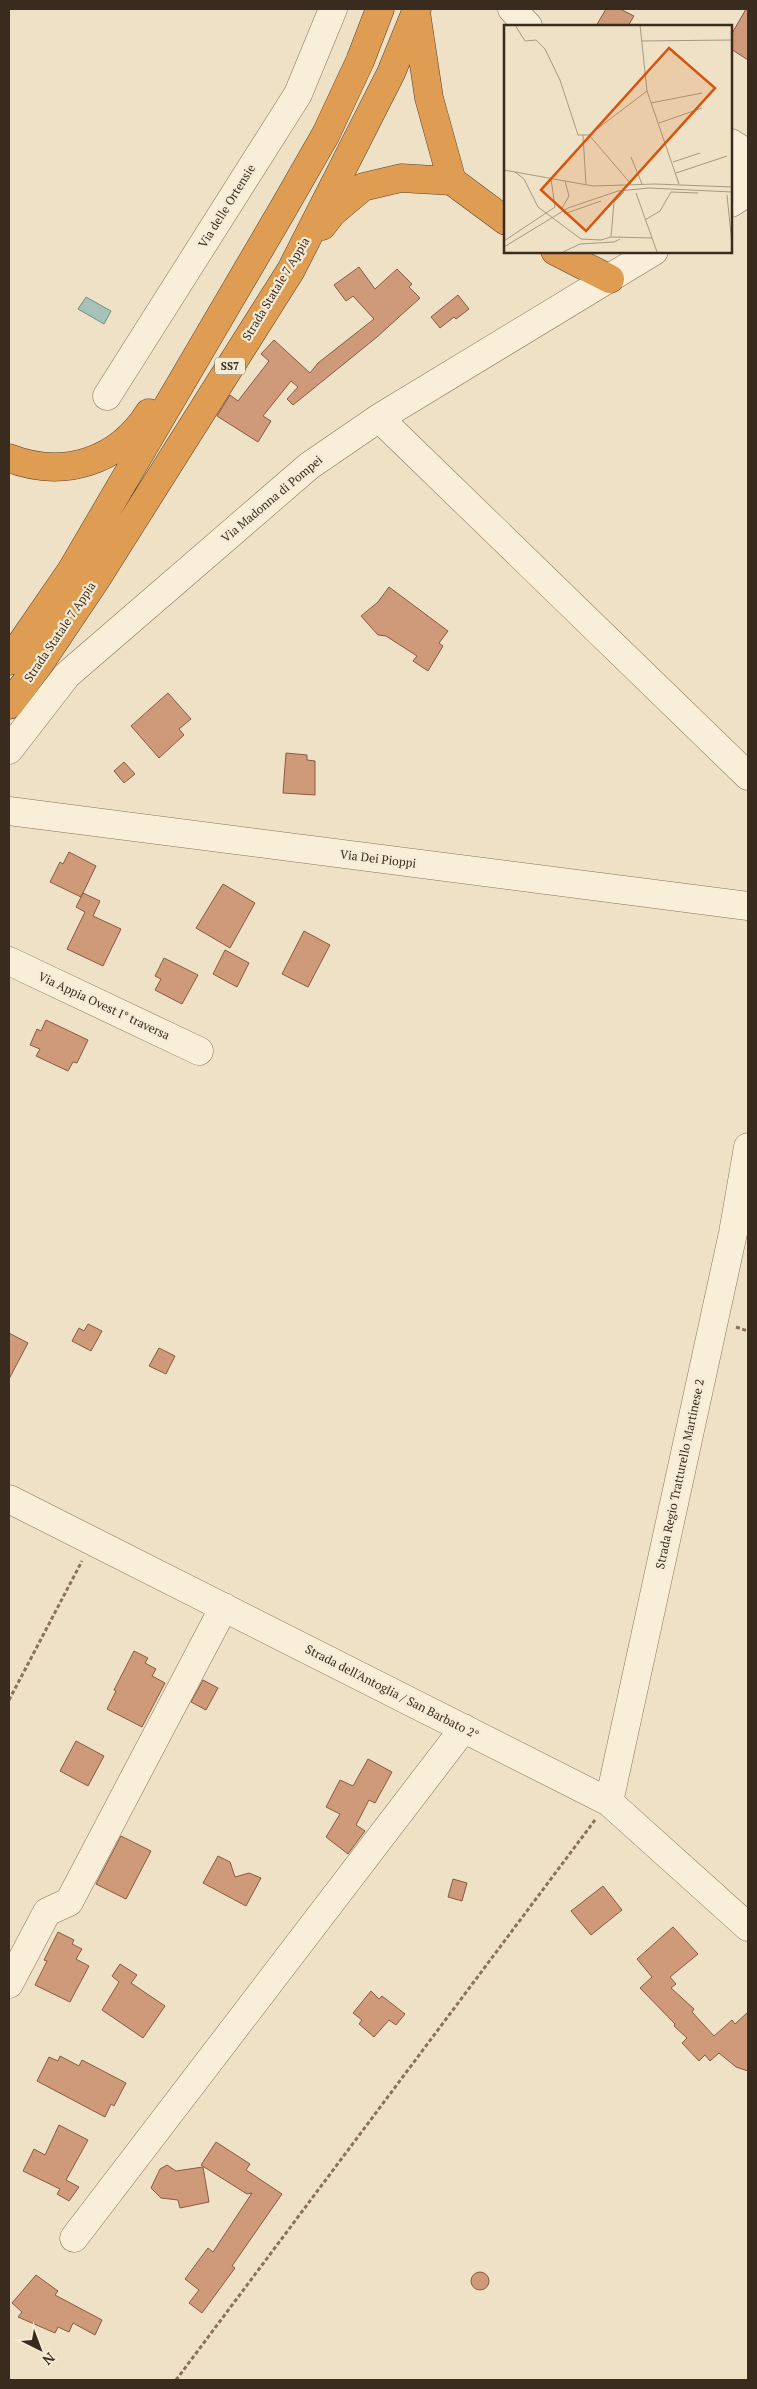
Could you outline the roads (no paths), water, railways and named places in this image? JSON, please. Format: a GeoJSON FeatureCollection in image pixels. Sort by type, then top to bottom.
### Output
{"type":"FeatureCollection","features":[{"type":"Feature","properties":{"kind":"highway","name":"Strada Statale 7 Appia"},"geometry":{"type":"LineString","coordinates":[[9,661],[71,571],[326,134],[360,61],[380,9]]}},
{"type":"Feature","properties":{"kind":"highway","name":"Strada Statale 7 Appia"},"geometry":{"type":"LineString","coordinates":[[9,705],[38,666],[95,581],[291,270],[391,73],[417,11]]}},
{"type":"Feature","properties":{"kind":"highway"},"geometry":{"type":"LineString","coordinates":[[417,11],[429,98],[452,181]]}},
{"type":"Feature","properties":{"kind":"highway"},"geometry":{"type":"LineString","coordinates":[[291,270],[332,212],[363,187],[401,178],[452,181],[504,220]]}},
{"type":"Feature","properties":{"kind":"highway"},"geometry":{"type":"LineString","coordinates":[[9,458],[50,468],[86,463],[116,450],[139,429],[232,282],[283,209]]}},
{"type":"Feature","properties":{"kind":"highway"},"geometry":{"type":"LineString","coordinates":[[557,252],[610,279]]}},
{"type":"Feature","properties":{"kind":"street","name":"Via delle Ortensie"},"geometry":{"type":"LineString","coordinates":[[107,396],[298,94],[334,9]]}},
{"type":"Feature","properties":{"kind":"street"},"geometry":{"type":"LineString","coordinates":[[512,9],[527,25]]}},
{"type":"Feature","properties":{"kind":"street"},"geometry":{"type":"LineString","coordinates":[[732,136],[748,142]]}},
{"type":"Feature","properties":{"kind":"street"},"geometry":{"type":"LineString","coordinates":[[732,143],[748,154]]}},
{"type":"Feature","properties":{"kind":"street"},"geometry":{"type":"LineString","coordinates":[[732,170],[748,183]]}},
{"type":"Feature","properties":{"kind":"street"},"geometry":{"type":"LineString","coordinates":[[732,202],[748,192]]}},
{"type":"Feature","properties":{"kind":"street","name":"Via Madonna di Pompei"},"geometry":{"type":"LineString","coordinates":[[9,750],[67,675],[309,466],[379,418],[652,252]]}},
{"type":"Feature","properties":{"kind":"street"},"geometry":{"type":"LineString","coordinates":[[379,418],[748,776]]}},
{"type":"Feature","properties":{"kind":"street","name":"Via Dei Pioppi"},"geometry":{"type":"LineString","coordinates":[[9,810],[748,906]]}},
{"type":"Feature","properties":{"kind":"street","name":"Via Appia Ovest I° traversa"},"geometry":{"type":"LineString","coordinates":[[9,961],[198,1051]]}},
{"type":"Feature","properties":{"kind":"street","name":"Strada Regio Tratturello Martinese 2"},"geometry":{"type":"LineString","coordinates":[[609,1802],[733,1233],[748,1146]]}},
{"type":"Feature","properties":{"kind":"street","name":"Strada dell'Antoglia / San Barbato 2°"},"geometry":{"type":"LineString","coordinates":[[9,1499],[609,1802],[748,1927]]}},
{"type":"Feature","properties":{"kind":"street"},"geometry":{"type":"LineString","coordinates":[[9,1984],[46,1912],[69,1902],[224,1607]]}},
{"type":"Feature","properties":{"kind":"street"},"geometry":{"type":"LineString","coordinates":[[74,2238],[464,1728]]}},
{"type":"Feature","properties":{"kind":"water"},"geometry":{"type":"Polygon","coordinates":[[[86,297],[111,311],[104,324],[78,309],[86,297]]]}}]}
